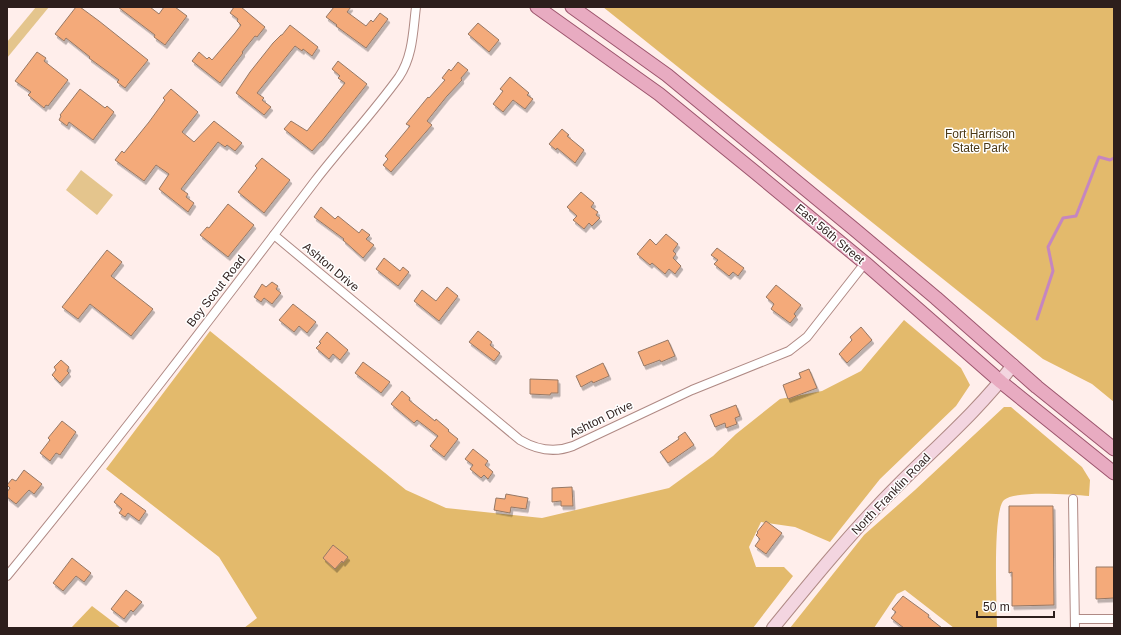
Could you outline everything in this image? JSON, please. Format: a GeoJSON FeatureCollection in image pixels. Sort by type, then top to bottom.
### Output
{"type":"FeatureCollection","features":[{"type":"Feature","properties":{"kind":"main road","name":"East 56th Street"},"geometry":{"type":"LineString","coordinates":[[537,7],[661,96],[756,172],[865,263],[1001,382],[1114,473]]}},
{"type":"Feature","properties":{"kind":"main road","name":"East 56th Street"},"geometry":{"type":"LineString","coordinates":[[572,7],[667,74],[877,248],[1037,387],[1114,449]]}},
{"type":"Feature","properties":{"kind":"main road","name":"North Franklin Road"},"geometry":{"type":"LineString","coordinates":[[773,628],[817,574],[874,510],[973,412],[1001,382],[1013,365]]}},
{"type":"Feature","properties":{"kind":"street","name":"Boy Scout Road"},"geometry":{"type":"LineString","coordinates":[[7,576],[52,522],[316,180],[402,73],[411,49],[416,7]]}},
{"type":"Feature","properties":{"kind":"street","name":"Ashton Drive"},"geometry":{"type":"LineString","coordinates":[[274,235],[520,440],[539,448],[549,450],[559,450],[574,446],[686,393],[788,351],[807,337],[865,263]]}},
{"type":"Feature","properties":{"kind":"street"},"geometry":{"type":"LineString","coordinates":[[1073,499],[1075,624],[1114,619]]}},
{"type":"Feature","properties":{"kind":"shaded area"},"geometry":{"type":"Polygon","coordinates":[[[36,7],[49,7],[7,58],[7,42],[36,7]]]}},
{"type":"Feature","properties":{"kind":"shaded area"},"geometry":{"type":"Polygon","coordinates":[[[81,170],[113,195],[97,215],[66,190],[81,170]]]}},
{"type":"Feature","properties":{"kind":"green space","name":"Fort Harrison State Park"},"geometry":{"type":"Polygon","coordinates":[[[603,7],[1114,7],[1114,402],[1092,384],[1043,359],[603,7]]]}},
{"type":"Feature","properties":{"kind":"green space"},"geometry":{"type":"Polygon","coordinates":[[[904,320],[961,368],[970,385],[956,406],[880,479],[830,542],[795,527],[761,522],[749,547],[756,567],[784,567],[793,576],[753,628],[244,628],[257,618],[219,557],[106,469],[210,331],[406,490],[446,508],[542,518],[669,488],[713,456],[736,434],[780,399],[822,391],[861,371],[904,320]]]}},
{"type":"Feature","properties":{"kind":"green space"},"geometry":{"type":"Polygon","coordinates":[[[1004,407],[1011,407],[1082,467],[1090,480],[1089,496],[1032,494],[1010,497],[1004,500],[1000,508],[997,540],[997,628],[954,628],[905,590],[897,594],[874,628],[790,628],[864,535],[915,490],[1004,407]]]}},
{"type":"Feature","properties":{"kind":"green space"},"geometry":{"type":"Polygon","coordinates":[[[92,606],[121,628],[71,628],[92,606]]]}},
{"type":"Feature","properties":{"kind":"building"},"geometry":{"type":"Polygon","coordinates":[[[76,7],[80,7],[148,60],[125,88],[117,82],[119,80],[89,58],[90,57],[66,38],[64,41],[55,34],[76,7]]]}},
{"type":"Feature","properties":{"kind":"building"},"geometry":{"type":"Polygon","coordinates":[[[118,7],[150,7],[159,14],[164,7],[175,7],[187,16],[165,45],[154,37],[155,35],[118,7]]]}},
{"type":"Feature","properties":{"kind":"building"},"geometry":{"type":"Polygon","coordinates":[[[234,7],[241,7],[265,27],[257,37],[255,36],[242,52],[243,53],[220,83],[192,61],[199,52],[207,59],[209,57],[212,60],[235,33],[241,25],[237,21],[238,19],[230,13],[234,7]]]}},
{"type":"Feature","properties":{"kind":"building"},"geometry":{"type":"Polygon","coordinates":[[[334,7],[351,7],[347,12],[366,26],[371,20],[373,22],[380,13],[388,19],[366,48],[326,17],[334,7]]]}},
{"type":"Feature","properties":{"kind":"building"},"geometry":{"type":"Polygon","coordinates":[[[478,23],[499,40],[489,52],[468,34],[478,23]]]}},
{"type":"Feature","properties":{"kind":"building"},"geometry":{"type":"Polygon","coordinates":[[[290,25],[318,47],[312,56],[303,49],[302,51],[295,46],[257,93],[264,98],[262,100],[271,107],[264,115],[236,93],[250,72],[273,43],[290,25]]]}},
{"type":"Feature","properties":{"kind":"building"},"geometry":{"type":"Polygon","coordinates":[[[37,52],[46,58],[44,61],[68,80],[48,106],[46,105],[44,108],[28,95],[31,92],[15,81],[37,52]]]}},
{"type":"Feature","properties":{"kind":"building"},"geometry":{"type":"Polygon","coordinates":[[[338,61],[367,84],[321,142],[312,151],[284,129],[291,121],[307,131],[345,83],[338,78],[340,76],[332,69],[338,61]]]}},
{"type":"Feature","properties":{"kind":"building"},"geometry":{"type":"Polygon","coordinates":[[[458,62],[468,70],[461,78],[462,80],[427,121],[432,125],[391,172],[383,165],[388,159],[385,156],[410,126],[406,124],[428,97],[429,98],[445,80],[442,78],[449,69],[451,71],[458,62]]]}},
{"type":"Feature","properties":{"kind":"building"},"geometry":{"type":"Polygon","coordinates":[[[510,77],[529,93],[527,95],[533,99],[525,109],[513,100],[503,112],[493,104],[503,91],[500,89],[510,77]]]}},
{"type":"Feature","properties":{"kind":"building"},"geometry":{"type":"Polygon","coordinates":[[[80,89],[105,108],[107,106],[114,112],[93,140],[69,122],[67,126],[59,120],[60,115],[80,89]]]}},
{"type":"Feature","properties":{"kind":"building"},"geometry":{"type":"Polygon","coordinates":[[[171,89],[198,112],[182,132],[194,142],[214,121],[242,143],[235,151],[227,145],[225,147],[218,142],[181,189],[188,194],[186,197],[194,203],[188,212],[159,189],[169,174],[156,165],[144,181],[115,160],[122,151],[124,153],[149,122],[165,100],[163,98],[171,89]]]}},
{"type":"Feature","properties":{"kind":"building"},"geometry":{"type":"Polygon","coordinates":[[[562,129],[569,135],[567,136],[584,150],[575,163],[557,148],[556,150],[549,144],[562,129]]]}},
{"type":"Feature","properties":{"kind":"building"},"geometry":{"type":"Polygon","coordinates":[[[262,158],[290,180],[264,213],[238,192],[257,168],[255,166],[262,158]]]}},
{"type":"Feature","properties":{"kind":"building"},"geometry":{"type":"Polygon","coordinates":[[[581,192],[594,203],[591,207],[598,212],[596,215],[600,218],[592,226],[589,223],[584,229],[573,220],[577,216],[567,207],[581,192]]]}},
{"type":"Feature","properties":{"kind":"building"},"geometry":{"type":"Polygon","coordinates":[[[228,204],[254,225],[228,257],[200,235],[207,227],[209,228],[228,204]]]}},
{"type":"Feature","properties":{"kind":"building"},"geometry":{"type":"Polygon","coordinates":[[[321,207],[335,219],[338,216],[359,233],[362,229],[370,235],[366,239],[374,245],[363,258],[343,240],[344,239],[314,217],[321,207]]]}},
{"type":"Feature","properties":{"kind":"building"},"geometry":{"type":"Polygon","coordinates":[[[666,234],[678,244],[673,251],[676,254],[673,258],[681,266],[675,274],[669,269],[665,274],[652,263],[650,265],[637,254],[650,239],[656,245],[666,234]]]}},
{"type":"Feature","properties":{"kind":"building"},"geometry":{"type":"Polygon","coordinates":[[[717,248],[744,268],[738,276],[733,272],[729,276],[714,264],[718,260],[711,255],[717,248]]]}},
{"type":"Feature","properties":{"kind":"building"},"geometry":{"type":"Polygon","coordinates":[[[107,250],[122,262],[111,276],[153,309],[131,336],[90,304],[78,319],[62,307],[107,250]]]}},
{"type":"Feature","properties":{"kind":"building"},"geometry":{"type":"Polygon","coordinates":[[[384,258],[400,271],[403,267],[409,272],[398,286],[376,269],[384,258]]]}},
{"type":"Feature","properties":{"kind":"building"},"geometry":{"type":"Polygon","coordinates":[[[272,282],[278,286],[276,289],[281,293],[272,304],[264,298],[261,302],[254,297],[262,284],[266,287],[272,282]]]}},
{"type":"Feature","properties":{"kind":"building"},"geometry":{"type":"Polygon","coordinates":[[[776,285],[801,305],[794,314],[796,316],[790,323],[771,309],[774,304],[766,297],[776,285]]]}},
{"type":"Feature","properties":{"kind":"building"},"geometry":{"type":"Polygon","coordinates":[[[447,287],[458,296],[439,321],[414,301],[422,290],[436,301],[447,287]]]}},
{"type":"Feature","properties":{"kind":"building"},"geometry":{"type":"Polygon","coordinates":[[[293,304],[316,322],[307,333],[299,326],[294,332],[279,320],[293,304]]]}},
{"type":"Feature","properties":{"kind":"building"},"geometry":{"type":"Polygon","coordinates":[[[861,327],[872,340],[847,363],[839,354],[852,340],[850,337],[861,327]]]}},
{"type":"Feature","properties":{"kind":"building"},"geometry":{"type":"Polygon","coordinates":[[[478,331],[492,342],[490,345],[500,353],[494,361],[469,342],[478,331]]]}},
{"type":"Feature","properties":{"kind":"building"},"geometry":{"type":"Polygon","coordinates":[[[327,332],[348,350],[340,360],[333,354],[329,359],[316,348],[321,343],[319,342],[327,332]]]}},
{"type":"Feature","properties":{"kind":"building"},"geometry":{"type":"Polygon","coordinates":[[[668,340],[675,356],[661,362],[660,360],[644,366],[638,352],[668,340]]]}},
{"type":"Feature","properties":{"kind":"building"},"geometry":{"type":"Polygon","coordinates":[[[61,360],[69,367],[67,371],[69,373],[60,383],[52,375],[56,370],[54,367],[61,360]]]}},
{"type":"Feature","properties":{"kind":"building"},"geometry":{"type":"Polygon","coordinates":[[[363,362],[390,382],[381,393],[355,373],[363,362]]]}},
{"type":"Feature","properties":{"kind":"building"},"geometry":{"type":"Polygon","coordinates":[[[603,363],[609,376],[593,383],[592,381],[581,387],[576,376],[603,363]]]}},
{"type":"Feature","properties":{"kind":"building"},"geometry":{"type":"Polygon","coordinates":[[[809,369],[817,388],[788,399],[783,385],[801,378],[799,373],[809,369]]]}},
{"type":"Feature","properties":{"kind":"building"},"geometry":{"type":"Polygon","coordinates":[[[530,379],[558,380],[558,393],[551,393],[550,395],[530,394],[530,379]]]}},
{"type":"Feature","properties":{"kind":"building"},"geometry":{"type":"Polygon","coordinates":[[[402,391],[410,398],[409,400],[435,421],[436,419],[458,439],[444,457],[430,446],[438,436],[417,420],[414,423],[391,404],[402,391]]]}},
{"type":"Feature","properties":{"kind":"building"},"geometry":{"type":"Polygon","coordinates":[[[736,405],[740,416],[735,418],[737,424],[726,428],[725,423],[715,427],[710,415],[736,405]]]}},
{"type":"Feature","properties":{"kind":"building"},"geometry":{"type":"Polygon","coordinates":[[[62,421],[76,432],[60,455],[56,453],[50,461],[40,453],[50,440],[48,438],[62,421]]]}},
{"type":"Feature","properties":{"kind":"building"},"geometry":{"type":"Polygon","coordinates":[[[685,432],[694,445],[668,463],[660,452],[679,439],[678,437],[685,432]]]}},
{"type":"Feature","properties":{"kind":"building"},"geometry":{"type":"Polygon","coordinates":[[[473,449],[488,461],[485,465],[493,472],[488,479],[484,475],[481,478],[470,469],[473,465],[465,459],[473,449]]]}},
{"type":"Feature","properties":{"kind":"building"},"geometry":{"type":"Polygon","coordinates":[[[24,470],[42,484],[34,494],[29,490],[16,504],[7,497],[7,492],[10,488],[7,485],[12,479],[16,481],[24,470]]]}},
{"type":"Feature","properties":{"kind":"building"},"geometry":{"type":"Polygon","coordinates":[[[572,487],[573,506],[561,506],[561,501],[552,502],[552,488],[572,487]]]}},
{"type":"Feature","properties":{"kind":"building"},"geometry":{"type":"Polygon","coordinates":[[[121,493],[146,511],[139,521],[128,513],[125,517],[119,513],[122,509],[114,502],[121,493]]]}},
{"type":"Feature","properties":{"kind":"building"},"geometry":{"type":"Polygon","coordinates":[[[506,494],[528,498],[526,509],[511,507],[510,513],[494,510],[496,498],[505,499],[506,494]]]}},
{"type":"Feature","properties":{"kind":"building"},"geometry":{"type":"Polygon","coordinates":[[[1009,506],[1053,506],[1054,605],[1012,606],[1012,572],[1009,573],[1009,506]]]}},
{"type":"Feature","properties":{"kind":"building"},"geometry":{"type":"Polygon","coordinates":[[[766,521],[782,533],[766,554],[755,546],[760,539],[756,535],[758,533],[757,532],[766,521]]]}},
{"type":"Feature","properties":{"kind":"building"},"geometry":{"type":"Polygon","coordinates":[[[333,545],[348,557],[335,569],[323,558],[333,545]]]}},
{"type":"Feature","properties":{"kind":"building"},"geometry":{"type":"Polygon","coordinates":[[[72,558],[91,573],[84,582],[76,576],[63,591],[53,583],[72,558]]]}},
{"type":"Feature","properties":{"kind":"building"},"geometry":{"type":"Polygon","coordinates":[[[1096,567],[1114,567],[1114,598],[1096,599],[1096,567]]]}},
{"type":"Feature","properties":{"kind":"building"},"geometry":{"type":"Polygon","coordinates":[[[126,590],[142,602],[133,612],[131,610],[124,619],[111,609],[126,590]]]}},
{"type":"Feature","properties":{"kind":"building"},"geometry":{"type":"Polygon","coordinates":[[[903,596],[929,615],[928,617],[942,628],[904,628],[891,618],[896,612],[892,609],[903,596]]]}},
{"type":"Feature","properties":{"kind":"waterway"},"geometry":{"type":"LineString","coordinates":[[1037,319],[1053,271],[1048,247],[1063,218],[1076,216],[1099,157],[1110,160],[1114,158]]}}]}
